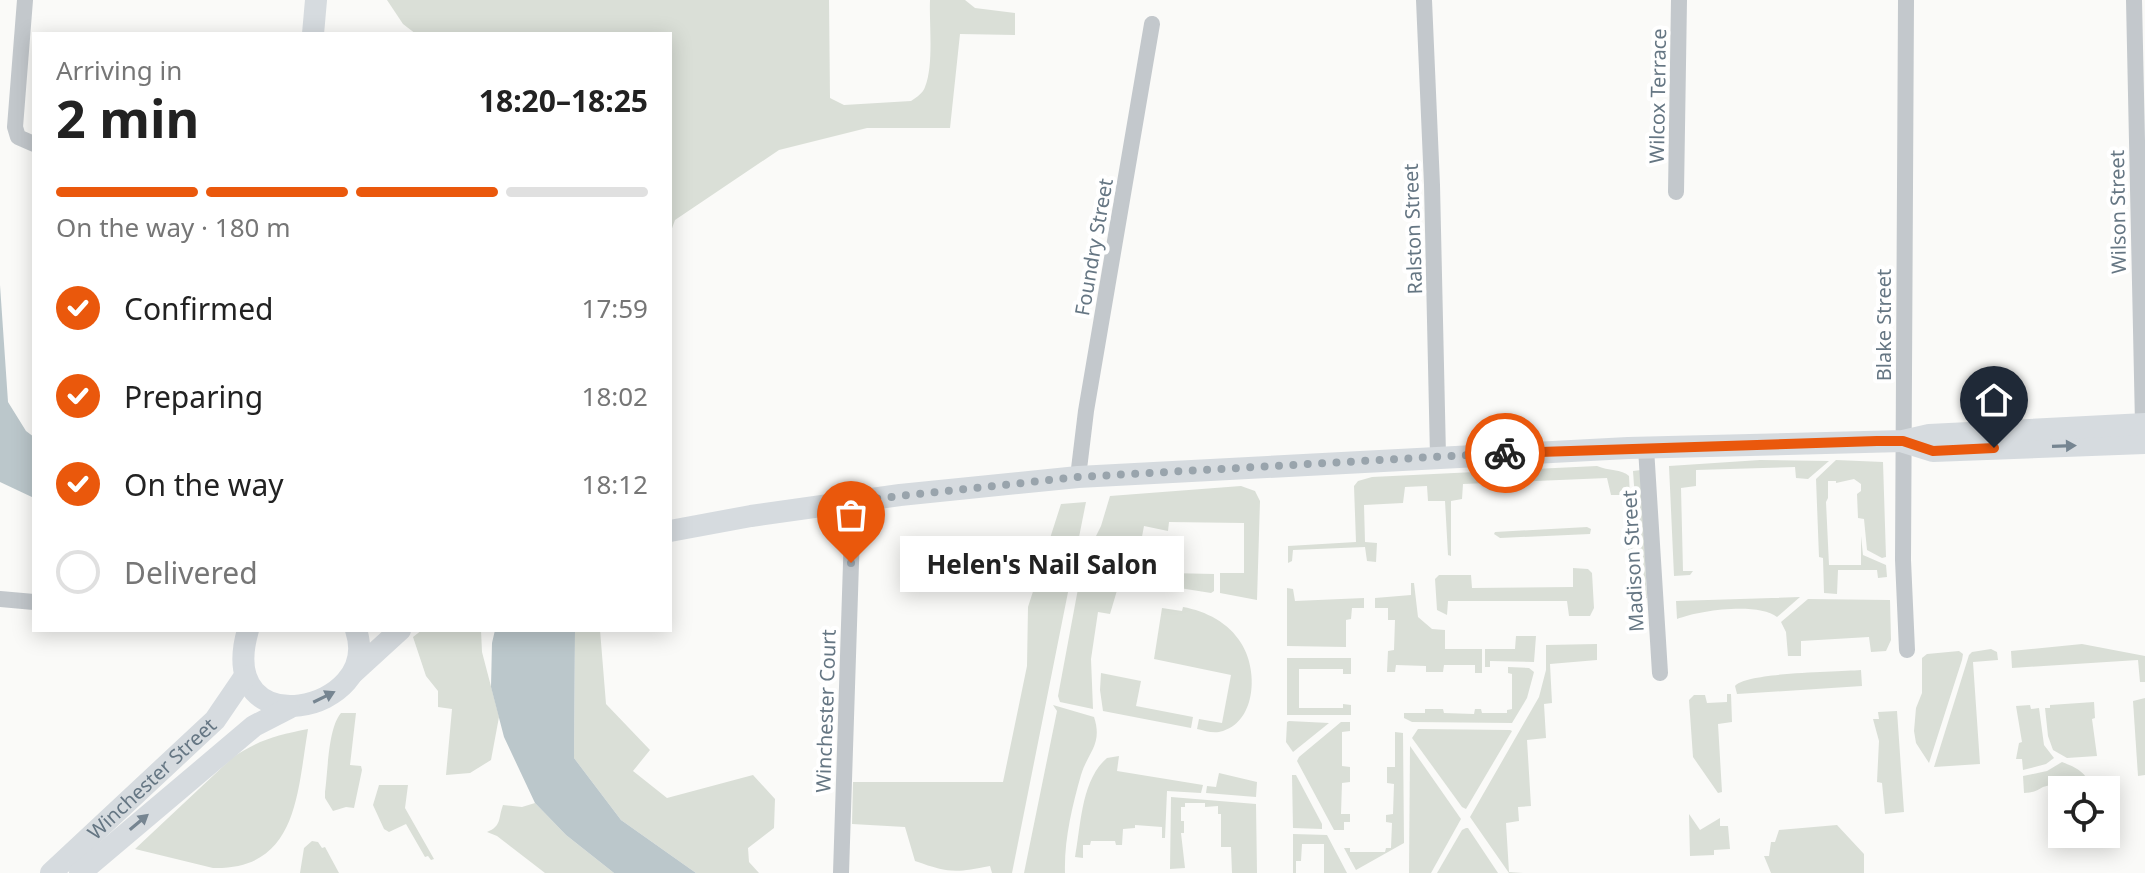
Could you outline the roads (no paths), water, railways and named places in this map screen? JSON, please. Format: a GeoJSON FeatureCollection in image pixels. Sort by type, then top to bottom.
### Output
{"type":"FeatureCollection","features":[{"type":"Feature","properties":{"kind":"street"},"geometry":{"type":"LineString","coordinates":[[25,0],[15,127],[26,141]]}},
{"type":"Feature","properties":{"kind":"street"},"geometry":{"type":"LineString","coordinates":[[313,32],[316,0]]}},
{"type":"Feature","properties":{"kind":"street","name":"Ralston Street"},"geometry":{"type":"LineString","coordinates":[[1424,0],[1438,456]]}},
{"type":"Feature","properties":{"kind":"street","name":"Wilcox Terrace"},"geometry":{"type":"LineString","coordinates":[[1676,192],[1679,0]]}},
{"type":"Feature","properties":{"kind":"street","name":"Blake Street"},"geometry":{"type":"LineString","coordinates":[[1906,0],[1903,560],[1907,650]]}},
{"type":"Feature","properties":{"kind":"street","name":"Wilson Street"},"geometry":{"type":"LineString","coordinates":[[2134,0],[2144,430]]}},
{"type":"Feature","properties":{"kind":"street","name":"Foundry Street"},"geometry":{"type":"LineString","coordinates":[[1078,477],[1086,411],[1152,24]]}},
{"type":"Feature","properties":{"kind":"street"},"geometry":{"type":"LineString","coordinates":[[672,531],[853,501],[1078,477],[1438,456],[1646,448],[1903,441],[1933,451],[2144,430]]}},
{"type":"Feature","properties":{"kind":"street","name":"Madison Street"},"geometry":{"type":"LineString","coordinates":[[1646,448],[1660,673]]}},
{"type":"Feature","properties":{"kind":"street","name":"Winchester Court"},"geometry":{"type":"LineString","coordinates":[[841,873],[853,501]]}},
{"type":"Feature","properties":{"kind":"street"},"geometry":{"type":"LineString","coordinates":[[0,599],[32,602]]}},
{"type":"Feature","properties":{"kind":"street"},"geometry":{"type":"LineString","coordinates":[[244,632],[245,676],[264,700],[289,708]]}},
{"type":"Feature","properties":{"kind":"street"},"geometry":{"type":"LineString","coordinates":[[352,673],[358,656],[356,632]]}},
{"type":"Feature","properties":{"kind":"street"},"geometry":{"type":"LineString","coordinates":[[352,673],[398,632]]}},
{"type":"Feature","properties":{"kind":"street","name":"Winchester Street"},"geometry":{"type":"LineString","coordinates":[[80,873],[254,726],[289,708],[325,698],[340,688],[352,673]]}},
{"type":"Feature","properties":{"kind":"street","name":"Winchester Street"},"geometry":{"type":"LineString","coordinates":[[51,873],[215,720],[245,676]]}},
{"type":"Feature","properties":{"kind":"place","name":"Helen's Nail Salon"},"geometry":{"type":"Point","coordinates":[851,563]}}]}
